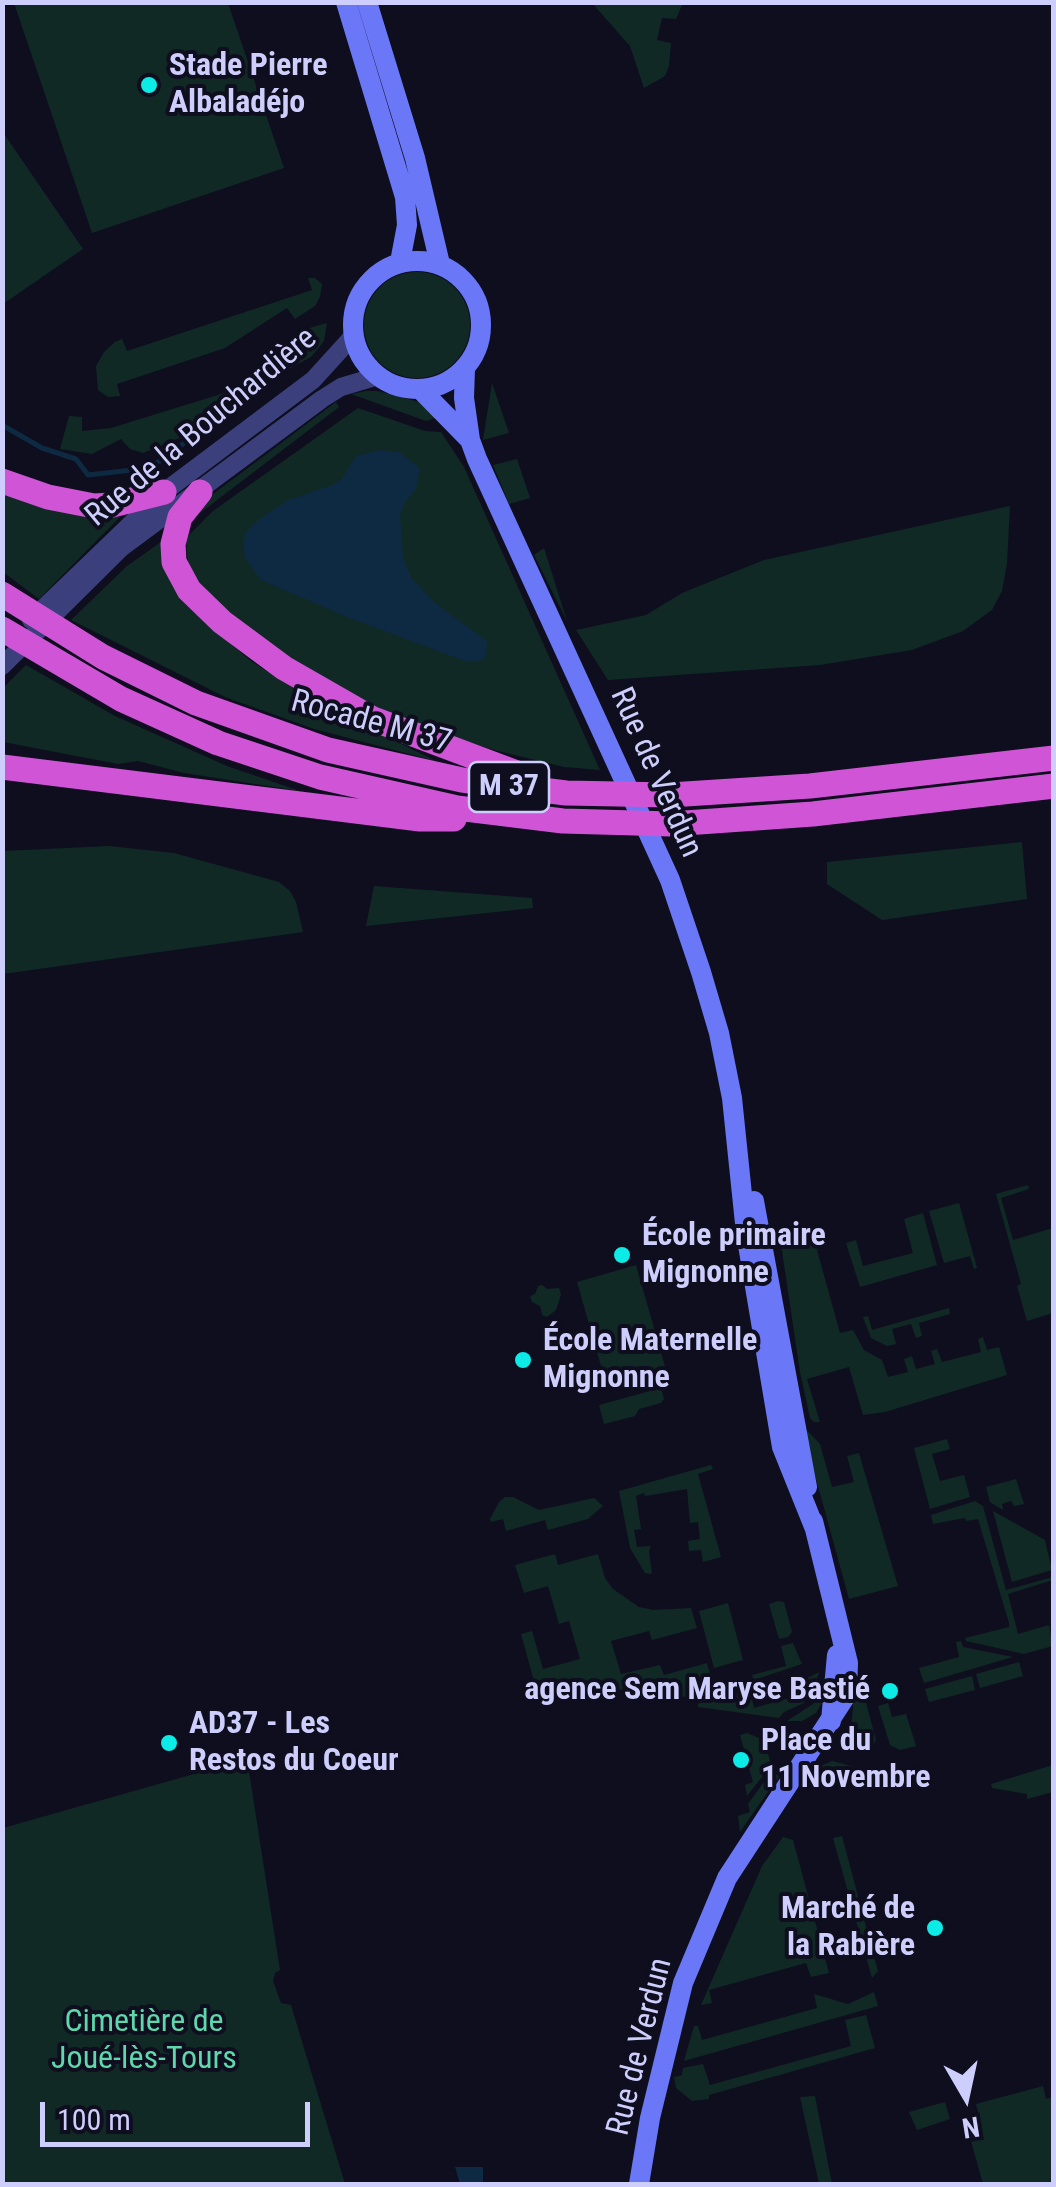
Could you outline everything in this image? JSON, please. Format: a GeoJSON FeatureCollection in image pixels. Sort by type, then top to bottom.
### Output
{"type":"FeatureCollection","features":[{"type":"Feature","properties":{"kind":"highway"},"geometry":{"type":"LineString","coordinates":[[2,480],[48,497],[94,506],[164,492]]}},
{"type":"Feature","properties":{"kind":"highway"},"geometry":{"type":"LineString","coordinates":[[200,492],[180,517],[173,544],[174,562],[189,590],[222,622],[284,668],[374,719],[566,793]]}},
{"type":"Feature","properties":{"kind":"highway","name":"Rocade M 37"},"geometry":{"type":"LineString","coordinates":[[2,594],[118,665],[196,703],[328,750],[429,774],[566,793],[670,795],[758,790],[1054,758]]}},
{"type":"Feature","properties":{"kind":"highway","name":"Rocade M 37"},"geometry":{"type":"LineString","coordinates":[[2,629],[121,699],[252,755],[388,795],[520,817],[600,823],[708,822],[1054,786]]}},
{"type":"Feature","properties":{"kind":"highway"},"geometry":{"type":"LineString","coordinates":[[2,767],[420,820],[520,817]]}},
{"type":"Feature","properties":{"kind":"main road"},"geometry":{"type":"LineString","coordinates":[[346,2],[405,197],[407,225],[400,262]]}},
{"type":"Feature","properties":{"kind":"main road"},"geometry":{"type":"LineString","coordinates":[[367,2],[415,158],[440,264]]}},
{"type":"Feature","properties":{"kind":"main road"},"geometry":{"type":"LineString","coordinates":[[400,262],[440,264],[466,282],[480,312],[480,340],[465,368],[452,379],[420,390],[405,388],[378,376],[358,352],[353,336],[354,309],[361,291],[374,276],[400,262]]}},
{"type":"Feature","properties":{"kind":"main road","name":"Rue de Verdun"},"geometry":{"type":"LineString","coordinates":[[465,368],[464,398],[470,440],[670,880],[720,1033],[740,1147],[762,1231],[786,1388],[848,1663],[847,1694],[727,1878],[688,1969],[650,2118],[638,2184]]}},
{"type":"Feature","properties":{"kind":"main road","name":"Rue de Verdun"},"geometry":{"type":"LineString","coordinates":[[420,390],[470,440]]}},
{"type":"Feature","properties":{"kind":"street","name":"Rue de la Bouchardière"},"geometry":{"type":"LineString","coordinates":[[2,666],[164,492],[312,380],[353,336]]}},
{"type":"Feature","properties":{"kind":"street","name":"Rue de la Bouchardière"},"geometry":{"type":"LineString","coordinates":[[2,649],[120,548],[322,399],[341,387],[378,376]]}},
{"type":"Feature","properties":{"kind":"green space","name":"Stade Pierre Albaladéjo"},"geometry":{"type":"Polygon","coordinates":[[[14,3],[228,3],[284,168],[92,233],[14,3]]]}},
{"type":"Feature","properties":{"kind":"green space"},"geometry":{"type":"Polygon","coordinates":[[[592,3],[683,3],[676,19],[662,18],[657,40],[671,43],[665,76],[644,88],[630,46],[592,3]]]}},
{"type":"Feature","properties":{"kind":"green space"},"geometry":{"type":"Polygon","coordinates":[[[2,131],[83,249],[3,304],[2,304],[2,131]]]}},
{"type":"Feature","properties":{"kind":"green space"},"geometry":{"type":"Polygon","coordinates":[[[417,272],[437,276],[455,287],[466,305],[470,325],[466,345],[455,363],[437,374],[417,378],[397,374],[379,363],[368,345],[364,325],[368,305],[379,287],[397,276],[417,272]]]}},
{"type":"Feature","properties":{"kind":"green space"},"geometry":{"type":"Polygon","coordinates":[[[308,278],[322,284],[320,297],[315,306],[295,319],[287,308],[225,348],[117,384],[120,396],[108,397],[98,390],[96,366],[115,342],[122,339],[127,351],[312,290],[308,278]]]}},
{"type":"Feature","properties":{"kind":"green space"},"geometry":{"type":"Polygon","coordinates":[[[327,323],[324,341],[311,357],[257,386],[192,432],[143,453],[130,449],[121,439],[92,454],[60,449],[69,416],[82,417],[82,431],[111,428],[234,390],[314,341],[306,329],[327,323]]]}},
{"type":"Feature","properties":{"kind":"green space"},"geometry":{"type":"Polygon","coordinates":[[[492,383],[509,433],[483,440],[492,383]]]}},
{"type":"Feature","properties":{"kind":"green space"},"geometry":{"type":"Polygon","coordinates":[[[366,391],[423,403],[441,416],[426,421],[351,394],[366,391]]]}},
{"type":"Feature","properties":{"kind":"green space"},"geometry":{"type":"Polygon","coordinates":[[[336,402],[339,407],[187,523],[201,503],[336,402]]]}},
{"type":"Feature","properties":{"kind":"green space"},"geometry":{"type":"Polygon","coordinates":[[[358,408],[425,431],[441,432],[464,467],[600,770],[564,767],[494,750],[403,721],[266,643],[197,584],[188,563],[186,538],[213,511],[358,408]]]}},
{"type":"Feature","properties":{"kind":"green space"},"geometry":{"type":"Polygon","coordinates":[[[517,459],[530,498],[509,504],[493,465],[517,459]]]}},
{"type":"Feature","properties":{"kind":"green space"},"geometry":{"type":"Polygon","coordinates":[[[3,490],[117,513],[120,517],[39,599],[3,572],[3,490]]]}},
{"type":"Feature","properties":{"kind":"green space"},"geometry":{"type":"Polygon","coordinates":[[[1010,506],[1007,563],[1002,591],[992,610],[963,631],[912,650],[820,665],[608,680],[576,630],[646,615],[682,593],[764,560],[1010,506]]]}},
{"type":"Feature","properties":{"kind":"green space"},"geometry":{"type":"Polygon","coordinates":[[[161,542],[232,645],[251,661],[310,699],[436,761],[314,729],[225,697],[71,620],[127,566],[161,542]]]}},
{"type":"Feature","properties":{"kind":"green space"},"geometry":{"type":"Polygon","coordinates":[[[544,548],[567,621],[534,555],[544,548]]]}},
{"type":"Feature","properties":{"kind":"green space"},"geometry":{"type":"Polygon","coordinates":[[[26,665],[115,716],[227,766],[300,791],[184,773],[138,761],[118,764],[3,742],[3,688],[26,665]]]}},
{"type":"Feature","properties":{"kind":"green space"},"geometry":{"type":"Polygon","coordinates":[[[1022,842],[1027,899],[882,920],[827,884],[827,862],[1022,842]]]}},
{"type":"Feature","properties":{"kind":"green space"},"geometry":{"type":"Polygon","coordinates":[[[109,846],[174,853],[279,882],[296,902],[303,932],[3,974],[3,851],[109,846]]]}},
{"type":"Feature","properties":{"kind":"green space"},"geometry":{"type":"Polygon","coordinates":[[[374,886],[532,898],[533,908],[366,926],[374,886]]]}},
{"type":"Feature","properties":{"kind":"green space"},"geometry":{"type":"Polygon","coordinates":[[[1028,1185],[1029,1189],[1001,1198],[1013,1240],[1053,1228],[1053,1313],[1027,1321],[996,1194],[1028,1185]]]}},
{"type":"Feature","properties":{"kind":"green space"},"geometry":{"type":"Polygon","coordinates":[[[959,1203],[977,1268],[974,1269],[970,1256],[944,1263],[929,1211],[959,1203]]]}},
{"type":"Feature","properties":{"kind":"green space"},"geometry":{"type":"Polygon","coordinates":[[[923,1213],[937,1265],[860,1287],[846,1243],[856,1240],[863,1266],[913,1253],[904,1219],[923,1213]]]}},
{"type":"Feature","properties":{"kind":"green space"},"geometry":{"type":"Polygon","coordinates":[[[796,1229],[808,1230],[825,1247],[817,1250],[840,1333],[853,1330],[864,1350],[882,1360],[888,1377],[908,1372],[904,1359],[912,1356],[916,1369],[935,1364],[931,1351],[937,1349],[942,1362],[981,1352],[978,1339],[983,1337],[987,1350],[999,1347],[1007,1375],[863,1415],[849,1367],[807,1379],[820,1422],[814,1422],[800,1372],[781,1241],[787,1235],[789,1242],[799,1240],[796,1229]]]}},
{"type":"Feature","properties":{"kind":"green space"},"geometry":{"type":"Polygon","coordinates":[[[636,1265],[666,1370],[607,1387],[577,1282],[636,1265]]]}},
{"type":"Feature","properties":{"kind":"green space"},"geometry":{"type":"Polygon","coordinates":[[[542,1285],[547,1289],[559,1288],[561,1295],[556,1310],[547,1317],[530,1296],[542,1285]]]}},
{"type":"Feature","properties":{"kind":"green space"},"geometry":{"type":"Polygon","coordinates":[[[949,1308],[950,1314],[919,1323],[922,1336],[916,1338],[911,1324],[892,1329],[896,1344],[887,1346],[871,1338],[863,1317],[868,1316],[872,1330],[949,1308]]]}},
{"type":"Feature","properties":{"kind":"green space"},"geometry":{"type":"Polygon","coordinates":[[[661,1388],[661,1403],[639,1409],[635,1416],[604,1424],[599,1405],[661,1388]]]}},
{"type":"Feature","properties":{"kind":"green space"},"geometry":{"type":"Polygon","coordinates":[[[801,1424],[820,1444],[832,1487],[854,1482],[847,1456],[859,1453],[898,1586],[849,1599],[801,1424]]]}},
{"type":"Feature","properties":{"kind":"green space"},"geometry":{"type":"Polygon","coordinates":[[[947,1439],[950,1449],[932,1454],[940,1481],[964,1475],[970,1497],[930,1509],[914,1448],[947,1439]]]}},
{"type":"Feature","properties":{"kind":"green space"},"geometry":{"type":"Polygon","coordinates":[[[711,1465],[713,1469],[698,1474],[721,1557],[703,1562],[701,1550],[689,1551],[688,1541],[700,1539],[698,1522],[690,1523],[687,1489],[645,1496],[644,1493],[636,1496],[641,1529],[634,1530],[637,1547],[651,1546],[652,1574],[645,1573],[630,1548],[619,1491],[711,1465]]]}},
{"type":"Feature","properties":{"kind":"green space"},"geometry":{"type":"Polygon","coordinates":[[[1016,1479],[1024,1504],[1014,1506],[1011,1501],[1002,1504],[1003,1510],[990,1502],[986,1487],[1016,1479]]]}},
{"type":"Feature","properties":{"kind":"green space"},"geometry":{"type":"Polygon","coordinates":[[[505,1497],[539,1510],[594,1498],[603,1506],[588,1519],[548,1530],[545,1520],[506,1531],[503,1519],[490,1519],[505,1497]]]}},
{"type":"Feature","properties":{"kind":"green space"},"geometry":{"type":"Polygon","coordinates":[[[975,1501],[983,1506],[1006,1590],[1053,1577],[1008,1594],[1018,1634],[1049,1625],[1053,1646],[1024,1654],[966,1641],[965,1638],[1009,1627],[1009,1623],[978,1519],[933,1524],[931,1515],[975,1501]]]}},
{"type":"Feature","properties":{"kind":"green space"},"geometry":{"type":"Polygon","coordinates":[[[993,1511],[1045,1540],[1052,1570],[1012,1582],[993,1511]]]}},
{"type":"Feature","properties":{"kind":"green space"},"geometry":{"type":"Polygon","coordinates":[[[555,1554],[558,1565],[598,1554],[605,1578],[613,1589],[639,1607],[691,1608],[697,1628],[652,1640],[649,1631],[611,1641],[621,1674],[660,1665],[664,1675],[707,1663],[714,1689],[698,1698],[534,1681],[521,1634],[532,1631],[543,1669],[580,1659],[569,1621],[559,1624],[548,1586],[524,1593],[515,1565],[555,1554]]]}},
{"type":"Feature","properties":{"kind":"green space"},"geometry":{"type":"Polygon","coordinates":[[[784,1602],[792,1632],[779,1639],[769,1604],[784,1602]]]}},
{"type":"Feature","properties":{"kind":"green space"},"geometry":{"type":"Polygon","coordinates":[[[728,1603],[743,1660],[714,1668],[699,1611],[728,1603]]]}},
{"type":"Feature","properties":{"kind":"green space"},"geometry":{"type":"Polygon","coordinates":[[[961,1641],[963,1647],[1013,1657],[924,1683],[919,1668],[959,1657],[956,1642],[961,1641]]]}},
{"type":"Feature","properties":{"kind":"green space"},"geometry":{"type":"Polygon","coordinates":[[[793,1643],[802,1664],[754,1680],[752,1675],[786,1666],[781,1646],[793,1643]]]}},
{"type":"Feature","properties":{"kind":"green space"},"geometry":{"type":"Polygon","coordinates":[[[1019,1662],[1023,1676],[980,1688],[976,1674],[1019,1662]]]}},
{"type":"Feature","properties":{"kind":"green space"},"geometry":{"type":"Polygon","coordinates":[[[819,1672],[804,1703],[779,1718],[698,1707],[736,1685],[741,1701],[752,1699],[754,1708],[807,1693],[804,1680],[819,1672]]]}},
{"type":"Feature","properties":{"kind":"green space"},"geometry":{"type":"Polygon","coordinates":[[[826,1674],[823,1701],[816,1713],[802,1721],[787,1721],[813,1704],[826,1674]]]}},
{"type":"Feature","properties":{"kind":"green space"},"geometry":{"type":"Polygon","coordinates":[[[972,1676],[975,1690],[929,1702],[925,1689],[972,1676]]]}},
{"type":"Feature","properties":{"kind":"green space"},"geometry":{"type":"Polygon","coordinates":[[[854,1694],[864,1695],[876,1740],[871,1750],[851,1730],[854,1694]]]}},
{"type":"Feature","properties":{"kind":"green space"},"geometry":{"type":"Polygon","coordinates":[[[888,1703],[892,1717],[906,1714],[916,1746],[900,1750],[890,1745],[878,1706],[888,1703]]]}},
{"type":"Feature","properties":{"kind":"green space"},"geometry":{"type":"Polygon","coordinates":[[[747,1733],[764,1740],[770,1761],[747,1796],[745,1785],[753,1782],[740,1735],[747,1733]]]}},
{"type":"Feature","properties":{"kind":"green space","name":"Cimetière de Joué-lès-Tours"},"geometry":{"type":"Polygon","coordinates":[[[247,1759],[280,1970],[273,1981],[281,2003],[291,2005],[345,2184],[3,2184],[3,1828],[247,1759]]]}},
{"type":"Feature","properties":{"kind":"green space"},"geometry":{"type":"Polygon","coordinates":[[[832,1761],[863,1769],[861,1777],[818,1789],[805,1784],[818,1767],[832,1761]]]}},
{"type":"Feature","properties":{"kind":"green space"},"geometry":{"type":"Polygon","coordinates":[[[1053,1765],[1053,1792],[1027,1799],[1027,1794],[992,1788],[991,1784],[1053,1765]]]}},
{"type":"Feature","properties":{"kind":"green space"},"geometry":{"type":"Polygon","coordinates":[[[772,1771],[779,1776],[740,1832],[738,1816],[750,1812],[748,1804],[772,1771]]]}},
{"type":"Feature","properties":{"kind":"green space"},"geometry":{"type":"Polygon","coordinates":[[[842,1836],[878,1971],[872,1978],[833,1838],[842,1836]]]}},
{"type":"Feature","properties":{"kind":"green space"},"geometry":{"type":"Polygon","coordinates":[[[783,1837],[793,1840],[829,1973],[811,1977],[806,1963],[709,1990],[712,2003],[701,2005],[762,1866],[783,1837]]]}},
{"type":"Feature","properties":{"kind":"green space"},"geometry":{"type":"Polygon","coordinates":[[[874,1992],[878,2006],[684,2061],[694,2026],[698,2026],[702,2040],[817,2008],[814,1994],[848,2004],[874,1992]]]}},
{"type":"Feature","properties":{"kind":"green space"},"geometry":{"type":"Polygon","coordinates":[[[866,2015],[875,2048],[709,2095],[709,2099],[692,2101],[676,2088],[674,2077],[682,2075],[683,2068],[703,2064],[710,2085],[851,2046],[845,2020],[866,2015]]]}},
{"type":"Feature","properties":{"kind":"green space"},"geometry":{"type":"Polygon","coordinates":[[[1043,2086],[1046,2099],[1053,2097],[1053,2184],[983,2184],[969,2134],[962,2135],[961,2123],[979,2115],[976,2104],[1043,2086]]]}},
{"type":"Feature","properties":{"kind":"green space"},"geometry":{"type":"Polygon","coordinates":[[[815,2096],[832,2184],[819,2184],[800,2097],[815,2096]]]}},
{"type":"Feature","properties":{"kind":"green space"},"geometry":{"type":"Polygon","coordinates":[[[945,2102],[950,2119],[917,2130],[909,2112],[945,2102]]]}},
{"type":"Feature","properties":{"kind":"water"},"geometry":{"type":"Polygon","coordinates":[[[379,450],[399,452],[420,468],[416,489],[400,515],[403,558],[412,579],[435,603],[487,641],[486,657],[479,662],[465,661],[347,617],[261,580],[245,558],[246,532],[260,519],[286,501],[332,485],[343,478],[356,456],[379,450]]]}},
{"type":"Feature","properties":{"kind":"water"},"geometry":{"type":"Polygon","coordinates":[[[455,2167],[483,2167],[483,2184],[460,2184],[455,2167]]]}},
{"type":"Feature","properties":{"kind":"waterway"},"geometry":{"type":"LineString","coordinates":[[141,470],[160,461],[215,420]]}},
{"type":"Feature","properties":{"kind":"waterway"},"geometry":{"type":"LineString","coordinates":[[2,425],[42,448],[76,459],[88,475],[141,469]]}},
{"type":"Feature","properties":{"kind":"place","name":"Stade Pierre Albaladéjo"},"geometry":{"type":"Point","coordinates":[149,85]}},
{"type":"Feature","properties":{"kind":"place","name":"École primaire Mignonne"},"geometry":{"type":"Point","coordinates":[622,1255]}},
{"type":"Feature","properties":{"kind":"place","name":"École Maternelle Mignonne"},"geometry":{"type":"Point","coordinates":[523,1360]}},
{"type":"Feature","properties":{"kind":"place","name":"agence Sem Maryse Bastié"},"geometry":{"type":"Point","coordinates":[890,1691]}},
{"type":"Feature","properties":{"kind":"place","name":"AD37 - Les Restos du Coeur"},"geometry":{"type":"Point","coordinates":[169,1743]}},
{"type":"Feature","properties":{"kind":"place","name":"Place du 11 Novembre"},"geometry":{"type":"Point","coordinates":[741,1760]}},
{"type":"Feature","properties":{"kind":"place","name":"Marché de la Rabière"},"geometry":{"type":"Point","coordinates":[935,1928]}}]}
